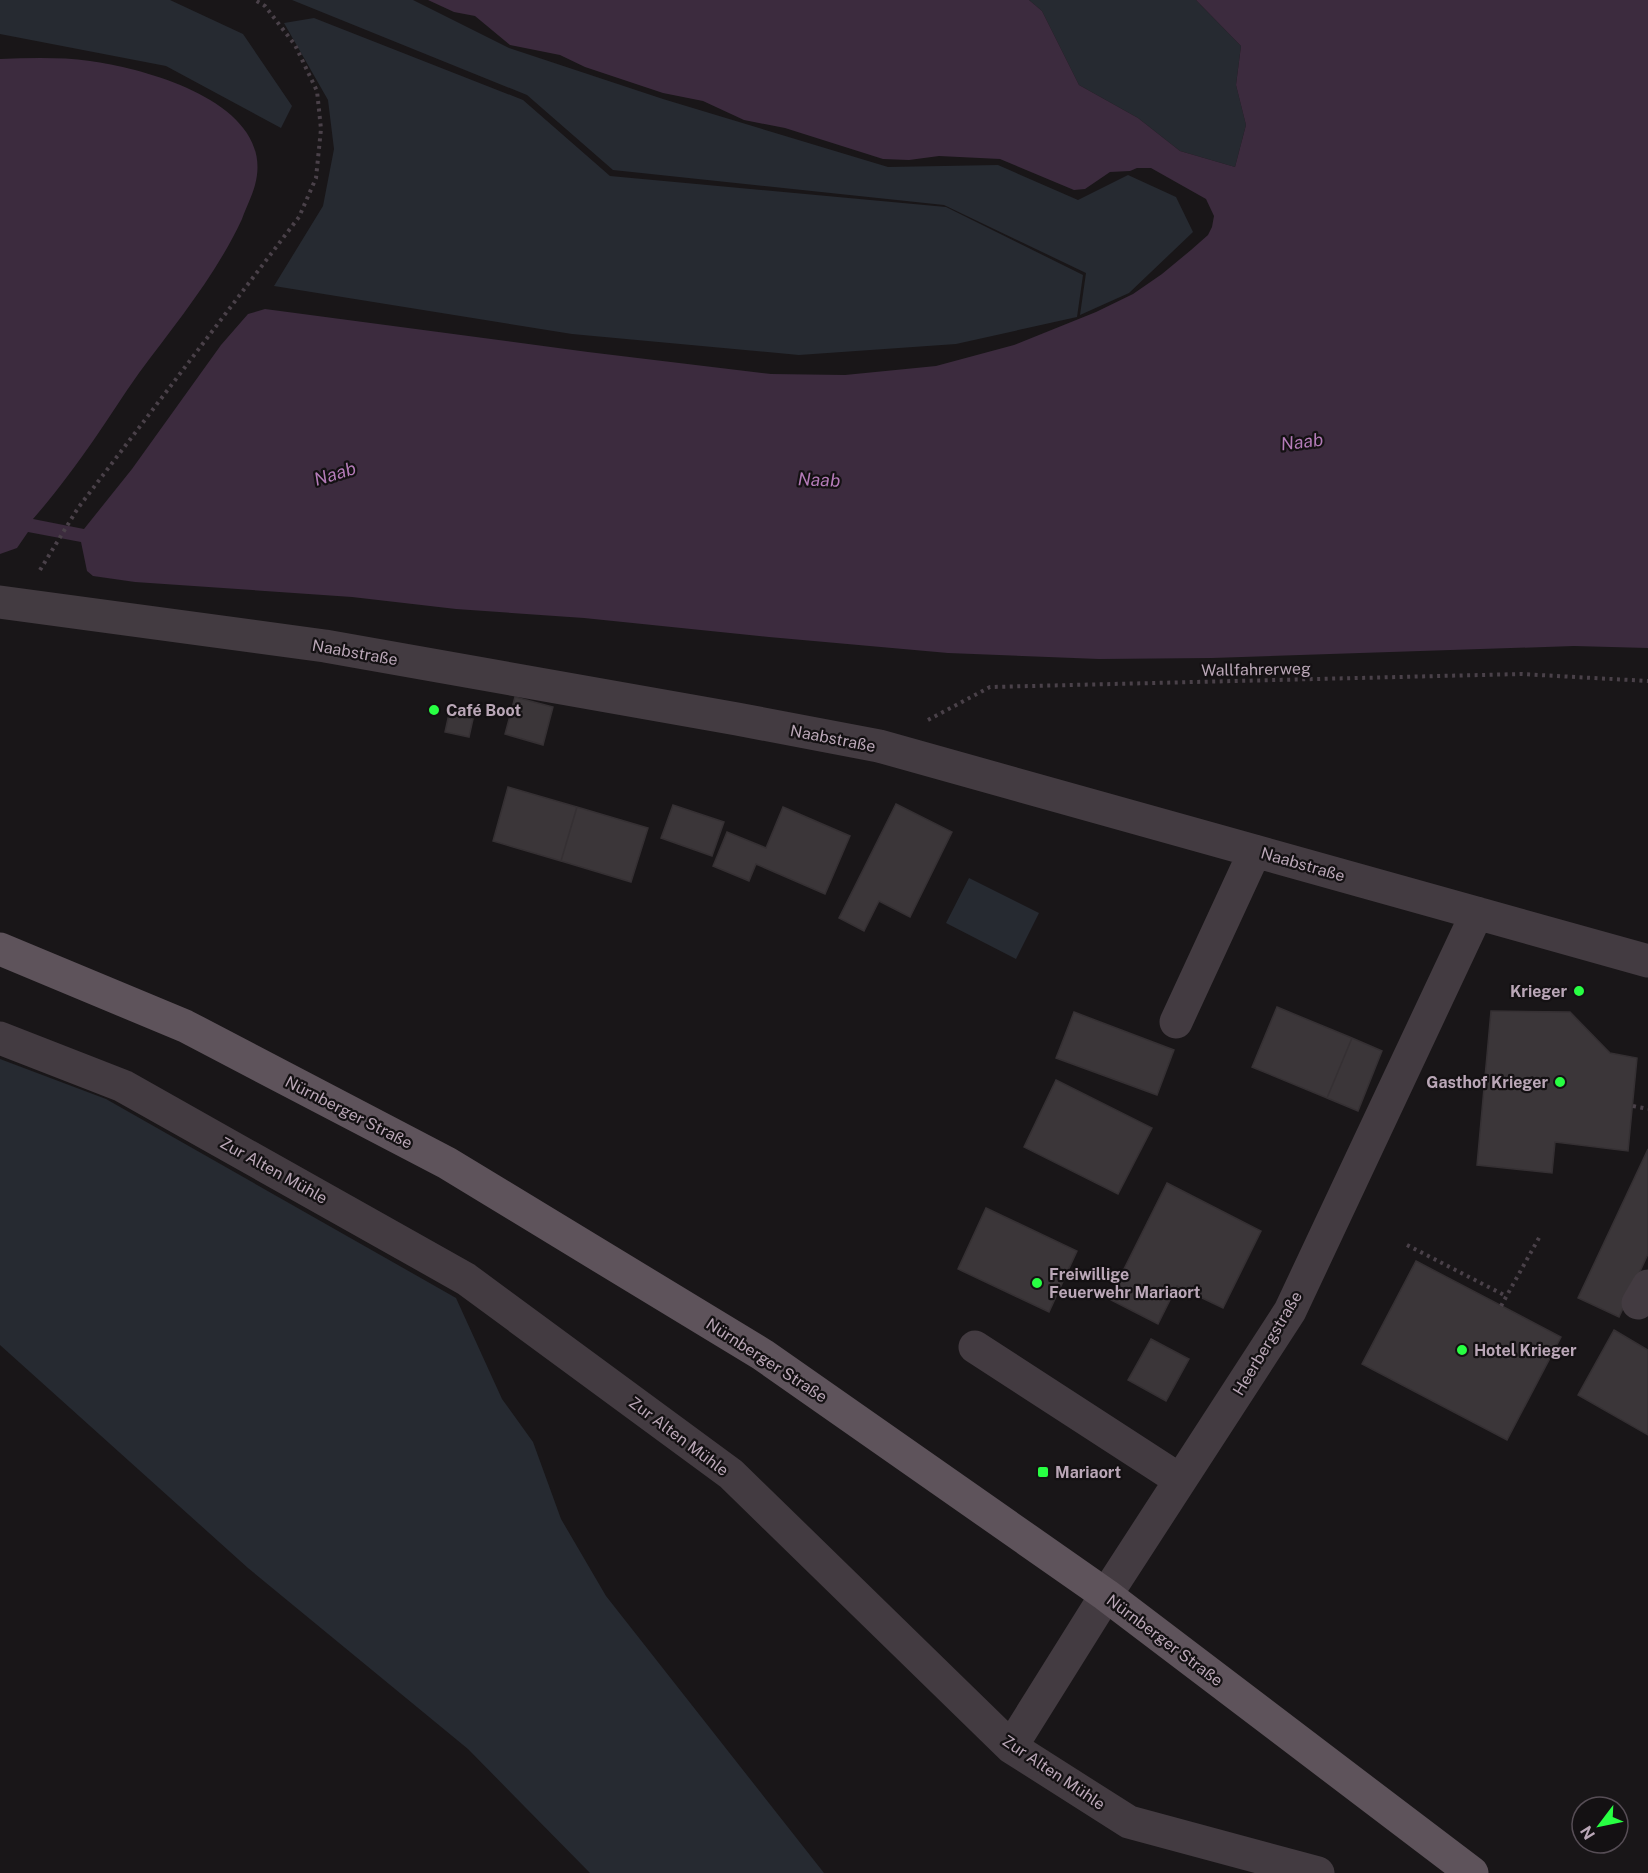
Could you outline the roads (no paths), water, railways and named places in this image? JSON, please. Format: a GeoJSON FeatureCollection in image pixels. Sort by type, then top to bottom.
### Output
{"type":"FeatureCollection","features":[{"type":"Feature","properties":{"kind":"main road","name":"Nürnberger Straße"},"geometry":{"type":"LineString","coordinates":[[0,949],[185,1026],[447,1163],[764,1355],[1106,1595],[1472,1873]]}},
{"type":"Feature","properties":{"kind":"street","name":"Naabstraße"},"geometry":{"type":"LineString","coordinates":[[0,602],[325,646],[879,746],[1648,961]]}},
{"type":"Feature","properties":{"kind":"street"},"geometry":{"type":"LineString","coordinates":[[1176,1023],[1254,851]]}},
{"type":"Feature","properties":{"kind":"street","name":"Heerbergstraße"},"geometry":{"type":"LineString","coordinates":[[1011,1747],[1106,1595],[1290,1311],[1477,913]]}},
{"type":"Feature","properties":{"kind":"street","name":"Zur Alten Mühle"},"geometry":{"type":"LineString","coordinates":[[0,1038],[123,1086],[466,1279],[732,1474],[1011,1747],[1129,1822],[1318,1873]]}},
{"type":"Feature","properties":{"kind":"street"},"geometry":{"type":"LineString","coordinates":[[975,1347],[1180,1480]]}},
{"type":"Feature","properties":{"kind":"water","name":"Naab"},"geometry":{"type":"Polygon","coordinates":[[[428,0],[1029,0],[1042,11],[1079,85],[1138,118],[1180,151],[1235,167],[1246,125],[1236,85],[1241,46],[1196,0],[1648,0],[1648,648],[1574,646],[1212,658],[1099,659],[948,653],[584,618],[456,609],[352,597],[135,582],[93,576],[87,571],[81,542],[28,532],[17,548],[0,554],[0,59],[57,58],[90,61],[143,72],[173,82],[228,112],[247,133],[257,157],[255,185],[242,219],[220,260],[79,461],[33,519],[84,529],[132,469],[221,345],[248,314],[265,309],[771,374],[845,375],[936,366],[1014,345],[1096,312],[1133,294],[1162,274],[1208,235],[1212,227],[1214,216],[1206,199],[1151,168],[1110,172],[1085,189],[1074,190],[1000,159],[939,156],[909,160],[883,159],[785,128],[744,120],[703,101],[663,93],[585,67],[560,55],[510,45],[475,16],[454,12],[428,0]]]}},
{"type":"Feature","properties":{"kind":"place","name":"Café Boot"},"geometry":{"type":"Point","coordinates":[434,710]}},
{"type":"Feature","properties":{"kind":"place","name":"Krieger"},"geometry":{"type":"Point","coordinates":[1579,991]}},
{"type":"Feature","properties":{"kind":"place","name":"Gasthof Krieger"},"geometry":{"type":"Point","coordinates":[1560,1082]}},
{"type":"Feature","properties":{"kind":"place","name":"Freiwillige Feuerwehr Mariaort"},"geometry":{"type":"Point","coordinates":[1037,1283]}},
{"type":"Feature","properties":{"kind":"place","name":"Hotel Krieger"},"geometry":{"type":"Point","coordinates":[1462,1350]}},
{"type":"Feature","properties":{"kind":"place","name":"Mariaort"},"geometry":{"type":"Point","coordinates":[1043,1472]}}]}
